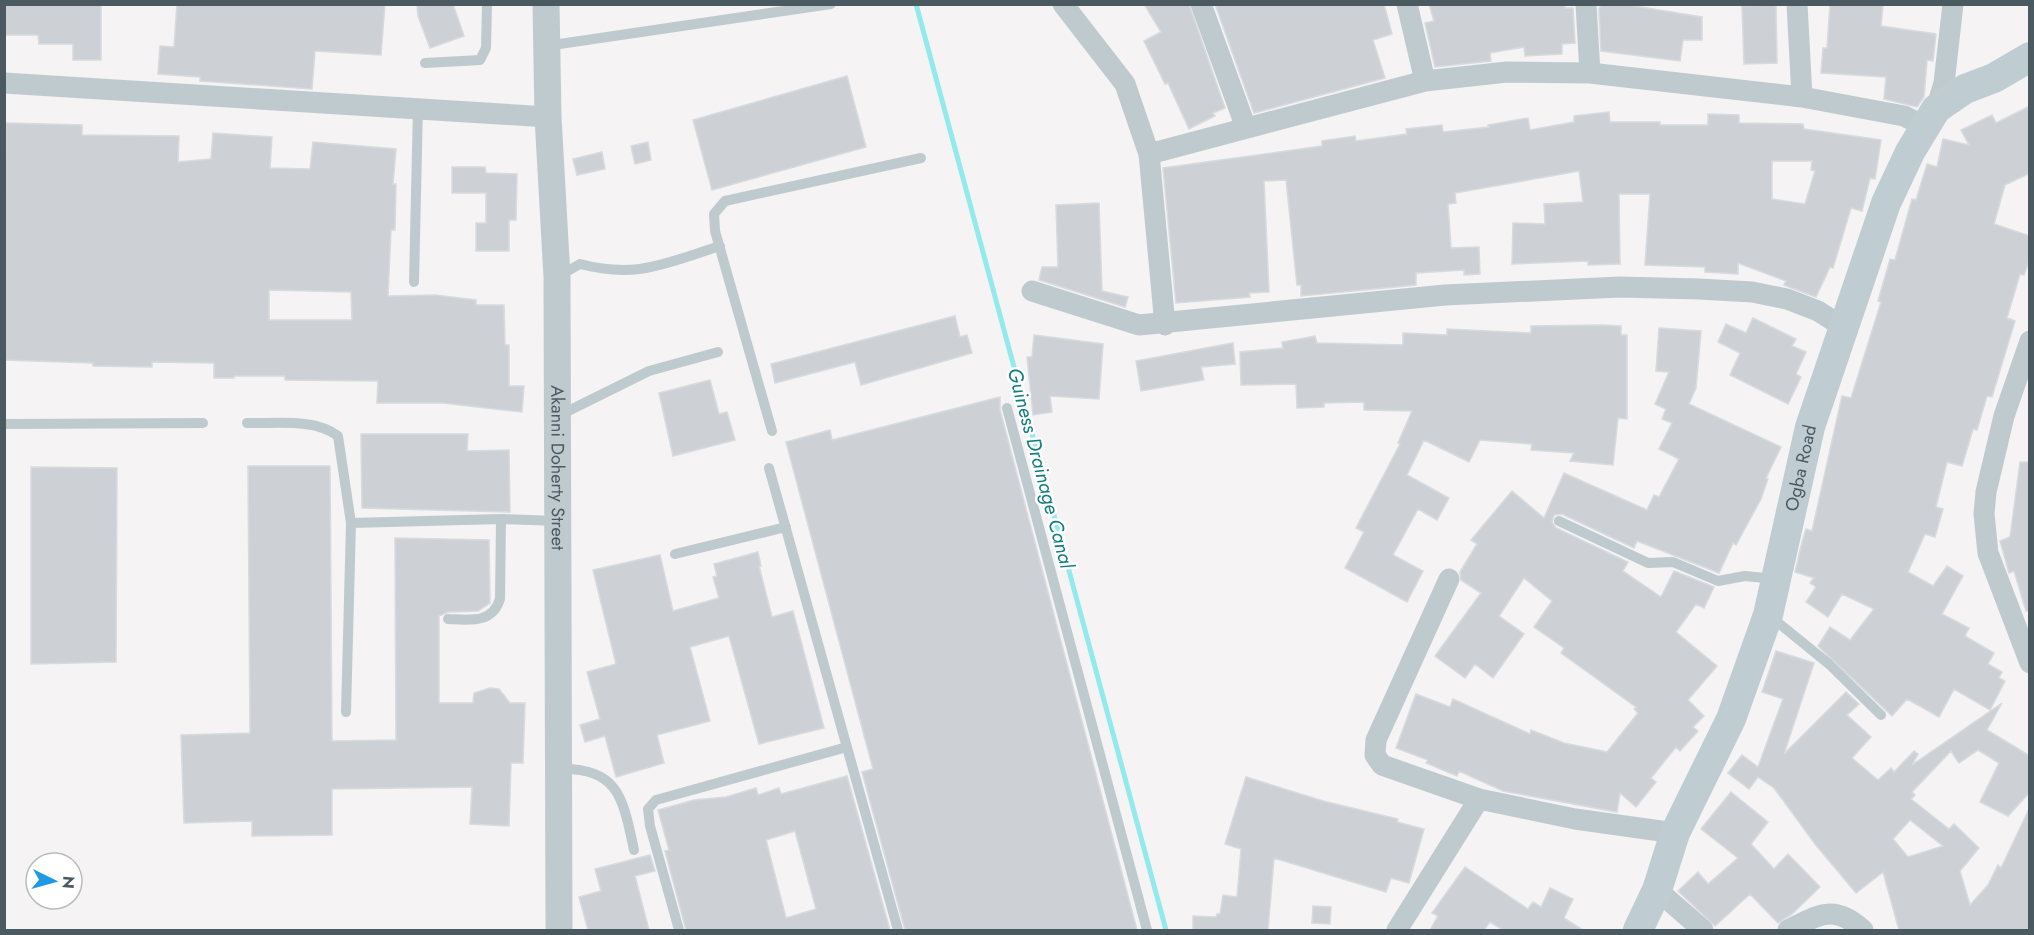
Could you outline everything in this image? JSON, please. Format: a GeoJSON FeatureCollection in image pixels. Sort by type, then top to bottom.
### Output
{"type":"FeatureCollection","features":[{"type":"Feature","properties":{"kind":"main road","name":"Ogba Road"},"geometry":{"type":"LineString","coordinates":[[1638,930],[1657,890],[1675,833],[1731,719],[1768,615],[1810,427],[1886,203],[1930,117],[1965,89],[1994,78],[2030,57]]}},
{"type":"Feature","properties":{"kind":"street","name":"Akanni Doherty Street"},"geometry":{"type":"LineString","coordinates":[[546,4],[548,117],[556,277],[559,930]]}},
{"type":"Feature","properties":{"kind":"street"},"geometry":{"type":"LineString","coordinates":[[1063,4],[1125,84],[1149,154],[1165,325]]}},
{"type":"Feature","properties":{"kind":"street"},"geometry":{"type":"LineString","coordinates":[[1201,4],[1246,128]]}},
{"type":"Feature","properties":{"kind":"street"},"geometry":{"type":"LineString","coordinates":[[1407,4],[1425,81]]}},
{"type":"Feature","properties":{"kind":"street"},"geometry":{"type":"LineString","coordinates":[[1586,4],[1590,73]]}},
{"type":"Feature","properties":{"kind":"street"},"geometry":{"type":"LineString","coordinates":[[1797,4],[1802,97]]}},
{"type":"Feature","properties":{"kind":"street"},"geometry":{"type":"LineString","coordinates":[[1149,154],[1425,81],[1507,72],[1590,73],[1802,97],[1904,116],[1930,117],[1944,82],[1953,4]]}},
{"type":"Feature","properties":{"kind":"street"},"geometry":{"type":"LineString","coordinates":[[4,83],[418,107],[548,117]]}},
{"type":"Feature","properties":{"kind":"street"},"geometry":{"type":"LineString","coordinates":[[1032,291],[1139,325],[1165,325],[1445,296],[1620,287],[1752,292],[1787,299],[1818,311],[1843,327]]}},
{"type":"Feature","properties":{"kind":"street"},"geometry":{"type":"LineString","coordinates":[[2030,341],[2004,416],[1986,492],[1984,514],[1988,553],[2030,663]]}},
{"type":"Feature","properties":{"kind":"street"},"geometry":{"type":"LineString","coordinates":[[1449,579],[1376,740],[1375,755],[1382,765],[1479,799],[1575,819],[1675,833]]}},
{"type":"Feature","properties":{"kind":"street"},"geometry":{"type":"LineString","coordinates":[[1397,930],[1479,799]]}},
{"type":"Feature","properties":{"kind":"street"},"geometry":{"type":"LineString","coordinates":[[1657,890],[1703,930]]}},
{"type":"Feature","properties":{"kind":"street"},"geometry":{"type":"LineString","coordinates":[[1788,930],[1823,914],[1832,913],[1843,915],[1863,930]]}},
{"type":"Feature","properties":{"kind":"lane"},"geometry":{"type":"LineString","coordinates":[[425,63],[480,60],[486,48],[487,4]]}},
{"type":"Feature","properties":{"kind":"lane"},"geometry":{"type":"LineString","coordinates":[[546,46],[831,4]]}},
{"type":"Feature","properties":{"kind":"lane"},"geometry":{"type":"LineString","coordinates":[[414,282],[418,107]]}},
{"type":"Feature","properties":{"kind":"lane"},"geometry":{"type":"LineString","coordinates":[[772,431],[715,231],[714,214],[725,201],[921,158]]}},
{"type":"Feature","properties":{"kind":"lane"},"geometry":{"type":"LineString","coordinates":[[556,277],[579,264],[616,272],[633,271],[720,246]]}},
{"type":"Feature","properties":{"kind":"lane"},"geometry":{"type":"LineString","coordinates":[[555,416],[580,407],[649,371],[718,352]]}},
{"type":"Feature","properties":{"kind":"lane"},"geometry":{"type":"LineString","coordinates":[[1007,408],[1147,930]]}},
{"type":"Feature","properties":{"kind":"lane"},"geometry":{"type":"LineString","coordinates":[[4,424],[202,423]]}},
{"type":"Feature","properties":{"kind":"lane"},"geometry":{"type":"LineString","coordinates":[[247,423],[313,425],[327,427],[338,436],[351,523],[346,712]]}},
{"type":"Feature","properties":{"kind":"lane"},"geometry":{"type":"LineString","coordinates":[[769,468],[898,930]]}},
{"type":"Feature","properties":{"kind":"lane"},"geometry":{"type":"LineString","coordinates":[[351,523],[501,519],[558,521]]}},
{"type":"Feature","properties":{"kind":"lane"},"geometry":{"type":"LineString","coordinates":[[448,619],[488,617],[497,609],[500,599],[501,519]]}},
{"type":"Feature","properties":{"kind":"lane"},"geometry":{"type":"LineString","coordinates":[[1559,521],[1648,563],[1673,562],[1718,581],[1745,576],[1775,579]]}},
{"type":"Feature","properties":{"kind":"lane"},"geometry":{"type":"LineString","coordinates":[[675,554],[786,527]]}},
{"type":"Feature","properties":{"kind":"lane"},"geometry":{"type":"LineString","coordinates":[[1768,615],[1829,664],[1881,715]]}},
{"type":"Feature","properties":{"kind":"lane"},"geometry":{"type":"LineString","coordinates":[[679,930],[650,826],[648,809],[656,800],[847,747]]}},
{"type":"Feature","properties":{"kind":"lane"},"geometry":{"type":"LineString","coordinates":[[559,769],[584,768],[601,776],[617,792],[634,850]]}},
{"type":"Feature","properties":{"kind":"building"},"geometry":{"type":"Polygon","coordinates":[[[4,4],[101,4],[101,60],[73,60],[73,44],[39,44],[38,35],[4,35],[4,4]]]}},
{"type":"Feature","properties":{"kind":"building"},"geometry":{"type":"Polygon","coordinates":[[[177,4],[385,4],[381,55],[315,51],[312,89],[200,81],[200,77],[158,74],[160,46],[174,47],[177,4]]]}},
{"type":"Feature","properties":{"kind":"building"},"geometry":{"type":"Polygon","coordinates":[[[417,4],[453,4],[464,36],[430,48],[418,16],[417,4]]]}},
{"type":"Feature","properties":{"kind":"building"},"geometry":{"type":"Polygon","coordinates":[[[1144,4],[1189,4],[1225,108],[1213,113],[1215,116],[1189,129],[1168,83],[1165,84],[1144,41],[1161,32],[1144,4]]]}},
{"type":"Feature","properties":{"kind":"building"},"geometry":{"type":"Polygon","coordinates":[[[1215,4],[1384,4],[1392,34],[1373,40],[1385,78],[1254,113],[1215,4]]]}},
{"type":"Feature","properties":{"kind":"building"},"geometry":{"type":"Polygon","coordinates":[[[1429,4],[1565,4],[1565,8],[1573,8],[1575,43],[1562,44],[1562,54],[1525,56],[1524,47],[1490,53],[1491,61],[1435,67],[1425,23],[1434,21],[1429,4]]]}},
{"type":"Feature","properties":{"kind":"building"},"geometry":{"type":"Polygon","coordinates":[[[1601,4],[1622,4],[1702,17],[1702,40],[1683,40],[1680,61],[1601,51],[1599,9],[1601,4]]]}},
{"type":"Feature","properties":{"kind":"building"},"geometry":{"type":"Polygon","coordinates":[[[1830,4],[1883,4],[1881,26],[1936,34],[1933,61],[1927,60],[1924,97],[1917,107],[1884,99],[1886,77],[1821,73],[1823,48],[1827,48],[1830,4]]]}},
{"type":"Feature","properties":{"kind":"building"},"geometry":{"type":"Polygon","coordinates":[[[1776,5],[1777,63],[1744,64],[1742,6],[1776,5]]]}},
{"type":"Feature","properties":{"kind":"building"},"geometry":{"type":"Polygon","coordinates":[[[847,76],[866,147],[712,190],[693,120],[847,76]]]}},
{"type":"Feature","properties":{"kind":"building"},"geometry":{"type":"Polygon","coordinates":[[[2030,106],[2030,173],[2005,185],[1994,224],[2030,236],[2030,258],[2024,275],[2020,274],[2007,318],[2015,321],[1992,397],[1987,396],[1977,430],[1973,429],[1962,466],[1947,462],[1936,507],[1943,509],[1935,537],[1925,534],[1908,572],[1933,586],[1947,566],[1963,576],[1942,614],[1969,628],[1965,636],[1994,653],[1988,664],[2002,672],[1999,678],[2005,681],[1990,710],[1954,689],[1939,717],[1907,699],[1892,716],[1818,646],[1830,627],[1850,640],[1874,609],[1842,594],[1828,617],[1806,602],[1816,587],[1810,583],[1814,578],[1795,572],[1806,529],[1812,531],[1842,396],[1851,398],[1881,302],[1878,301],[1890,259],[1895,260],[1912,199],[1916,200],[1927,164],[1937,167],[1943,139],[1969,145],[1961,130],[1992,115],[1996,123],[2030,106]]]}},
{"type":"Feature","properties":{"kind":"building"},"geometry":{"type":"Polygon","coordinates":[[[1609,112],[1610,122],[1708,125],[1708,114],[1739,115],[1739,123],[1803,124],[1804,129],[1881,140],[1875,179],[1870,178],[1862,211],[1851,208],[1833,268],[1830,267],[1816,297],[1784,285],[1786,281],[1738,263],[1738,274],[1705,272],[1705,267],[1645,265],[1650,194],[1619,194],[1620,264],[1588,265],[1588,261],[1512,264],[1513,223],[1545,224],[1544,204],[1583,202],[1579,171],[1455,193],[1456,203],[1448,204],[1451,248],[1479,247],[1480,274],[1464,275],[1464,270],[1416,273],[1416,285],[1301,296],[1301,285],[1297,285],[1286,180],[1264,181],[1269,292],[1249,293],[1250,297],[1176,303],[1163,168],[1322,146],[1322,141],[1355,136],[1356,141],[1407,134],[1406,129],[1442,125],[1443,132],[1489,127],[1488,125],[1528,118],[1530,130],[1574,122],[1574,116],[1609,112]],[[1772,161],[1772,199],[1805,204],[1815,171],[1811,170],[1812,161],[1772,161]]]}},
{"type":"Feature","properties":{"kind":"building"},"geometry":{"type":"Polygon","coordinates":[[[6,123],[82,125],[82,135],[179,136],[178,162],[211,159],[213,133],[272,137],[270,168],[310,169],[313,142],[396,149],[393,184],[396,184],[395,230],[391,230],[388,296],[435,295],[476,300],[476,305],[504,305],[505,345],[509,345],[509,386],[524,386],[522,412],[443,403],[377,403],[378,381],[285,380],[285,376],[214,378],[214,363],[152,362],[152,367],[4,360],[6,123]],[[269,290],[269,320],[352,320],[351,292],[269,290]]]}},
{"type":"Feature","properties":{"kind":"building"},"geometry":{"type":"Polygon","coordinates":[[[648,142],[651,160],[635,164],[631,146],[648,142]]]}},
{"type":"Feature","properties":{"kind":"building"},"geometry":{"type":"Polygon","coordinates":[[[602,152],[605,169],[577,175],[573,159],[602,152]]]}},
{"type":"Feature","properties":{"kind":"building"},"geometry":{"type":"Polygon","coordinates":[[[452,167],[485,167],[486,173],[517,174],[516,220],[509,220],[509,251],[476,251],[476,223],[486,223],[486,193],[452,193],[452,167]]]}},
{"type":"Feature","properties":{"kind":"building"},"geometry":{"type":"Polygon","coordinates":[[[1099,203],[1102,291],[1128,297],[1125,307],[1039,280],[1042,267],[1058,267],[1056,205],[1099,203]]]}},
{"type":"Feature","properties":{"kind":"building"},"geometry":{"type":"Polygon","coordinates":[[[955,316],[960,337],[967,335],[972,353],[861,385],[855,362],[775,383],[771,364],[955,316]]]}},
{"type":"Feature","properties":{"kind":"building"},"geometry":{"type":"Polygon","coordinates":[[[1753,318],[1796,339],[1792,346],[1806,352],[1796,374],[1801,377],[1788,404],[1730,375],[1740,353],[1718,342],[1726,324],[1746,333],[1753,318]]]}},
{"type":"Feature","properties":{"kind":"building"},"geometry":{"type":"Polygon","coordinates":[[[1531,326],[1621,326],[1621,335],[1627,335],[1627,419],[1618,418],[1613,465],[1570,461],[1574,453],[1531,450],[1532,444],[1480,440],[1469,462],[1424,440],[1407,475],[1449,498],[1437,520],[1418,509],[1393,555],[1423,571],[1407,602],[1345,568],[1364,532],[1356,528],[1400,444],[1398,443],[1412,411],[1364,410],[1364,402],[1324,403],[1324,407],[1297,408],[1296,384],[1241,385],[1240,352],[1283,348],[1282,342],[1315,336],[1317,343],[1403,345],[1403,333],[1447,335],[1447,329],[1531,333],[1531,326]]]}},
{"type":"Feature","properties":{"kind":"building"},"geometry":{"type":"Polygon","coordinates":[[[1659,328],[1701,331],[1696,388],[1689,404],[1781,447],[1766,478],[1768,479],[1761,499],[1736,545],[1733,543],[1719,573],[1637,541],[1634,548],[1562,514],[1554,515],[1552,522],[1556,528],[1628,562],[1623,571],[1661,597],[1674,571],[1714,587],[1704,608],[1696,604],[1676,632],[1717,666],[1688,700],[1704,716],[1693,727],[1698,731],[1680,751],[1676,747],[1651,778],[1656,782],[1636,807],[1620,793],[1617,812],[1503,791],[1459,771],[1457,776],[1426,763],[1428,760],[1396,748],[1416,694],[1450,707],[1453,699],[1530,734],[1531,730],[1564,743],[1607,752],[1638,713],[1634,709],[1636,707],[1561,653],[1564,648],[1534,627],[1552,601],[1524,578],[1499,616],[1524,634],[1493,678],[1475,664],[1465,678],[1435,656],[1481,593],[1461,580],[1460,572],[1477,544],[1471,540],[1512,491],[1544,518],[1564,473],[1647,510],[1654,495],[1659,497],[1679,459],[1659,449],[1672,423],[1662,419],[1666,409],[1655,404],[1669,372],[1656,371],[1659,328]]]}},
{"type":"Feature","properties":{"kind":"building"},"geometry":{"type":"Polygon","coordinates":[[[1034,335],[1103,344],[1099,399],[1050,396],[1052,412],[1033,415],[1027,357],[1032,357],[1034,335]]]}},
{"type":"Feature","properties":{"kind":"building"},"geometry":{"type":"Polygon","coordinates":[[[1233,343],[1235,364],[1201,367],[1204,380],[1141,391],[1136,361],[1233,343]]]}},
{"type":"Feature","properties":{"kind":"building"},"geometry":{"type":"Polygon","coordinates":[[[710,380],[719,414],[727,412],[735,440],[673,456],[659,393],[710,380]]]}},
{"type":"Feature","properties":{"kind":"building"},"geometry":{"type":"Polygon","coordinates":[[[1000,397],[1000,410],[1137,930],[905,930],[862,772],[873,769],[786,442],[830,430],[832,440],[1000,397]]]}},
{"type":"Feature","properties":{"kind":"building"},"geometry":{"type":"Polygon","coordinates":[[[361,434],[468,434],[467,451],[509,450],[510,512],[362,508],[361,434]]]}},
{"type":"Feature","properties":{"kind":"building"},"geometry":{"type":"Polygon","coordinates":[[[2020,462],[2030,462],[2030,610],[2026,611],[2014,571],[2009,573],[2000,541],[2010,537],[2020,462]]]}},
{"type":"Feature","properties":{"kind":"building"},"geometry":{"type":"Polygon","coordinates":[[[248,466],[330,466],[332,741],[396,740],[395,538],[489,540],[490,603],[478,611],[448,612],[439,616],[439,703],[473,703],[474,693],[490,688],[499,689],[510,703],[525,703],[523,763],[511,763],[509,826],[470,824],[472,787],[332,789],[332,835],[252,836],[252,821],[184,823],[181,735],[250,733],[248,466]]]}},
{"type":"Feature","properties":{"kind":"building"},"geometry":{"type":"Polygon","coordinates":[[[31,467],[117,468],[116,662],[31,664],[31,467]]]}},
{"type":"Feature","properties":{"kind":"building"},"geometry":{"type":"Polygon","coordinates":[[[758,552],[761,566],[759,566],[772,617],[793,611],[824,728],[759,744],[729,636],[690,647],[710,721],[657,735],[664,763],[616,777],[605,736],[585,742],[580,725],[600,719],[587,672],[616,664],[593,570],[660,555],[673,611],[719,598],[713,577],[717,576],[714,564],[758,552]]]}},
{"type":"Feature","properties":{"kind":"building"},"geometry":{"type":"Polygon","coordinates":[[[1776,651],[1814,663],[1784,754],[1846,692],[1859,704],[1847,715],[1871,737],[1852,758],[1878,780],[1891,768],[1894,772],[1914,751],[1918,754],[1912,765],[2002,703],[1987,730],[2030,756],[2030,792],[2008,816],[1980,802],[1999,763],[1978,750],[1959,763],[1951,751],[1912,792],[1915,795],[1911,799],[1949,829],[1954,824],[1979,848],[1960,871],[1970,905],[1988,885],[1998,865],[2001,868],[2030,807],[2030,930],[1899,930],[1883,872],[1856,893],[1815,844],[1774,788],[1758,777],[1749,789],[1728,773],[1742,755],[1758,767],[1783,699],[1762,692],[1776,651]],[[1910,820],[1893,839],[1908,857],[1943,846],[1910,820]]]}},
{"type":"Feature","properties":{"kind":"building"},"geometry":{"type":"Polygon","coordinates":[[[847,776],[890,930],[686,930],[665,851],[669,850],[658,810],[694,800],[726,797],[756,788],[758,795],[779,788],[781,794],[847,776]],[[795,831],[766,840],[786,918],[816,909],[795,831]]]}},
{"type":"Feature","properties":{"kind":"building"},"geometry":{"type":"Polygon","coordinates":[[[1246,777],[1323,801],[1398,819],[1397,822],[1424,829],[1409,883],[1391,878],[1386,892],[1274,858],[1268,930],[1193,930],[1193,916],[1216,917],[1220,914],[1223,895],[1237,897],[1241,849],[1225,844],[1246,777]]]}},
{"type":"Feature","properties":{"kind":"building"},"geometry":{"type":"Polygon","coordinates":[[[1731,792],[1768,822],[1751,844],[1774,869],[1788,854],[1820,887],[1792,914],[1778,923],[1750,894],[1715,926],[1678,891],[1698,872],[1708,884],[1738,858],[1701,829],[1731,792]]]}},
{"type":"Feature","properties":{"kind":"building"},"geometry":{"type":"Polygon","coordinates":[[[650,855],[655,871],[635,876],[649,930],[588,930],[579,897],[601,891],[595,869],[650,855]]]}},
{"type":"Feature","properties":{"kind":"building"},"geometry":{"type":"Polygon","coordinates":[[[1465,867],[1528,909],[1533,902],[1541,907],[1550,888],[1573,899],[1564,918],[1583,930],[1503,930],[1490,922],[1484,930],[1430,930],[1438,916],[1432,913],[1465,867]]]}},
{"type":"Feature","properties":{"kind":"building"},"geometry":{"type":"Polygon","coordinates":[[[1313,906],[1331,907],[1330,924],[1312,923],[1313,906]]]}},
{"type":"Feature","properties":{"kind":"waterway","name":"Guiness Drainage Canal"},"geometry":{"type":"LineString","coordinates":[[916,4],[1166,930]]}}]}
